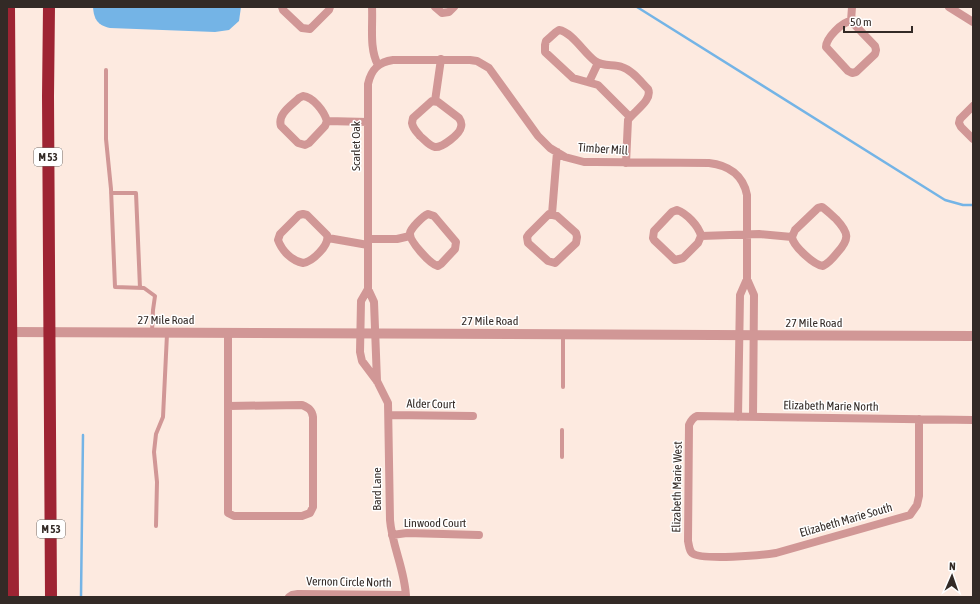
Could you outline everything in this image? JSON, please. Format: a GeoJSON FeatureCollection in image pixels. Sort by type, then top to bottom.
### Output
{"type":"FeatureCollection","features":[{"type":"Feature","properties":{"kind":"highway"},"geometry":{"type":"LineString","coordinates":[[9,7],[13,597]]}},
{"type":"Feature","properties":{"kind":"highway","name":"M 53"},"geometry":{"type":"LineString","coordinates":[[49,7],[48,103],[51,597]]}},
{"type":"Feature","properties":{"kind":"street"},"geometry":{"type":"LineString","coordinates":[[282,7],[283,10],[306,30],[310,29],[329,10],[330,7]]}},
{"type":"Feature","properties":{"kind":"street"},"geometry":{"type":"LineString","coordinates":[[372,7],[373,47],[378,65]]}},
{"type":"Feature","properties":{"kind":"street"},"geometry":{"type":"LineString","coordinates":[[435,7],[440,12],[446,13],[454,7]]}},
{"type":"Feature","properties":{"kind":"street"},"geometry":{"type":"LineString","coordinates":[[851,21],[845,22],[828,38],[826,47],[848,71],[852,73],[856,72],[874,54],[876,50],[875,46],[851,21],[852,7]]}},
{"type":"Feature","properties":{"kind":"street"},"geometry":{"type":"LineString","coordinates":[[949,7],[973,20]]}},
{"type":"Feature","properties":{"kind":"street"},"geometry":{"type":"LineString","coordinates":[[626,163],[627,124],[630,117],[648,99],[650,92],[629,70],[598,62],[563,31],[559,30],[546,41],[546,52],[567,74],[579,81],[594,83],[602,88],[630,117]]}},
{"type":"Feature","properties":{"kind":"street","name":"Timber Mill"},"geometry":{"type":"LineString","coordinates":[[378,65],[387,60],[477,61],[489,68],[544,143],[565,157],[584,162],[709,163],[717,164],[731,170],[737,175],[745,188],[747,202],[747,279],[740,295],[738,417]]}},
{"type":"Feature","properties":{"kind":"street"},"geometry":{"type":"LineString","coordinates":[[435,101],[441,60]]}},
{"type":"Feature","properties":{"kind":"street"},"geometry":{"type":"LineString","coordinates":[[589,82],[598,62]]}},
{"type":"Feature","properties":{"kind":"street","name":"Scarlet Oak"},"geometry":{"type":"LineString","coordinates":[[376,333],[374,302],[368,288],[368,122],[369,78],[378,65]]}},
{"type":"Feature","properties":{"kind":"street"},"geometry":{"type":"LineString","coordinates":[[303,96],[306,96],[313,101],[328,120],[325,126],[309,143],[305,144],[298,143],[281,126],[280,122],[281,115],[303,96]]}},
{"type":"Feature","properties":{"kind":"street"},"geometry":{"type":"LineString","coordinates":[[435,101],[459,118],[462,125],[459,132],[443,146],[438,147],[430,145],[416,131],[412,124],[414,118],[429,103],[435,101]]}},
{"type":"Feature","properties":{"kind":"street"},"geometry":{"type":"LineString","coordinates":[[973,106],[960,119],[959,123],[973,139]]}},
{"type":"Feature","properties":{"kind":"street"},"geometry":{"type":"LineString","coordinates":[[328,120],[368,122]]}},
{"type":"Feature","properties":{"kind":"street"},"geometry":{"type":"LineString","coordinates":[[552,214],[557,152]]}},
{"type":"Feature","properties":{"kind":"street"},"geometry":{"type":"LineString","coordinates":[[822,207],[826,209],[843,226],[847,237],[843,246],[827,264],[823,266],[814,263],[794,243],[792,237],[795,230],[818,208],[822,207]]}},
{"type":"Feature","properties":{"kind":"street"},"geometry":{"type":"LineString","coordinates":[[677,210],[682,212],[698,229],[701,236],[698,243],[679,260],[672,258],[654,240],[653,234],[654,231],[672,212],[677,210]]}},
{"type":"Feature","properties":{"kind":"street"},"geometry":{"type":"LineString","coordinates":[[302,214],[307,215],[327,235],[328,238],[326,244],[312,260],[303,263],[293,259],[285,252],[278,240],[280,234],[299,215],[302,214]]}},
{"type":"Feature","properties":{"kind":"street"},"geometry":{"type":"LineString","coordinates":[[431,214],[454,239],[456,246],[442,264],[435,265],[424,256],[410,236],[411,229],[425,216],[431,214]]}},
{"type":"Feature","properties":{"kind":"street"},"geometry":{"type":"LineString","coordinates":[[552,214],[557,216],[576,233],[577,236],[576,243],[555,263],[548,261],[528,243],[527,240],[529,234],[547,216],[552,214]]}},
{"type":"Feature","properties":{"kind":"street"},"geometry":{"type":"LineString","coordinates":[[701,236],[747,235],[792,237]]}},
{"type":"Feature","properties":{"kind":"street"},"geometry":{"type":"LineString","coordinates":[[328,238],[368,242],[410,236]]}},
{"type":"Feature","properties":{"kind":"street","name":"Timber Mill"},"geometry":{"type":"LineString","coordinates":[[747,279],[754,295],[753,417]]}},
{"type":"Feature","properties":{"kind":"street","name":"Scarlet Oak"},"geometry":{"type":"LineString","coordinates":[[360,333],[361,301],[368,288]]}},
{"type":"Feature","properties":{"kind":"street","name":"27 Mile Road"},"geometry":{"type":"LineString","coordinates":[[7,332],[973,336]]}},
{"type":"Feature","properties":{"kind":"street"},"geometry":{"type":"LineString","coordinates":[[228,333],[228,406],[228,513],[234,516],[302,516],[310,513],[313,507],[312,412],[308,407],[302,406],[228,406]]}},
{"type":"Feature","properties":{"kind":"street","name":"Bard Lane"},"geometry":{"type":"LineString","coordinates":[[360,333],[360,352],[362,361],[377,381],[388,403],[390,520],[392,535],[403,574],[406,596]]}},
{"type":"Feature","properties":{"kind":"street","name":"Bard Lane"},"geometry":{"type":"LineString","coordinates":[[376,333],[377,381]]}},
{"type":"Feature","properties":{"kind":"street","name":"Alder Court"},"geometry":{"type":"LineString","coordinates":[[389,415],[473,416]]}},
{"type":"Feature","properties":{"kind":"street","name":"Elizabeth Marie North"},"geometry":{"type":"LineString","coordinates":[[690,421],[697,416],[973,420]]}},
{"type":"Feature","properties":{"kind":"street","name":"Elizabeth Marie South"},"geometry":{"type":"LineString","coordinates":[[692,553],[702,556],[759,556],[776,553],[910,514],[917,505],[919,496],[919,419]]}},
{"type":"Feature","properties":{"kind":"street","name":"Elizabeth Marie West"},"geometry":{"type":"LineString","coordinates":[[690,421],[688,541],[689,548],[692,553]]}},
{"type":"Feature","properties":{"kind":"street","name":"Linwood Court"},"geometry":{"type":"LineString","coordinates":[[392,535],[407,533],[479,535]]}},
{"type":"Feature","properties":{"kind":"street","name":"Vernon Circle North"},"geometry":{"type":"LineString","coordinates":[[291,596],[298,594],[406,596]]}},
{"type":"Feature","properties":{"kind":"lane"},"geometry":{"type":"LineString","coordinates":[[106,70],[106,139],[111,192],[115,287],[144,288],[155,296],[152,333]]}},
{"type":"Feature","properties":{"kind":"lane"},"geometry":{"type":"LineString","coordinates":[[111,192],[136,193],[140,288]]}},
{"type":"Feature","properties":{"kind":"lane"},"geometry":{"type":"LineString","coordinates":[[156,526],[157,482],[154,452],[156,434],[163,417],[167,333]]}},
{"type":"Feature","properties":{"kind":"lane"},"geometry":{"type":"LineString","coordinates":[[563,334],[563,387]]}},
{"type":"Feature","properties":{"kind":"lane"},"geometry":{"type":"LineString","coordinates":[[562,430],[562,457]]}},
{"type":"Feature","properties":{"kind":"water"},"geometry":{"type":"Polygon","coordinates":[[[93,7],[241,7],[239,21],[229,30],[215,32],[110,28],[97,21],[94,15],[93,7]]]}},
{"type":"Feature","properties":{"kind":"waterway"},"geometry":{"type":"LineString","coordinates":[[637,7],[945,200],[963,205],[973,205]]}},
{"type":"Feature","properties":{"kind":"waterway"},"geometry":{"type":"LineString","coordinates":[[81,597],[83,435]]}}]}
